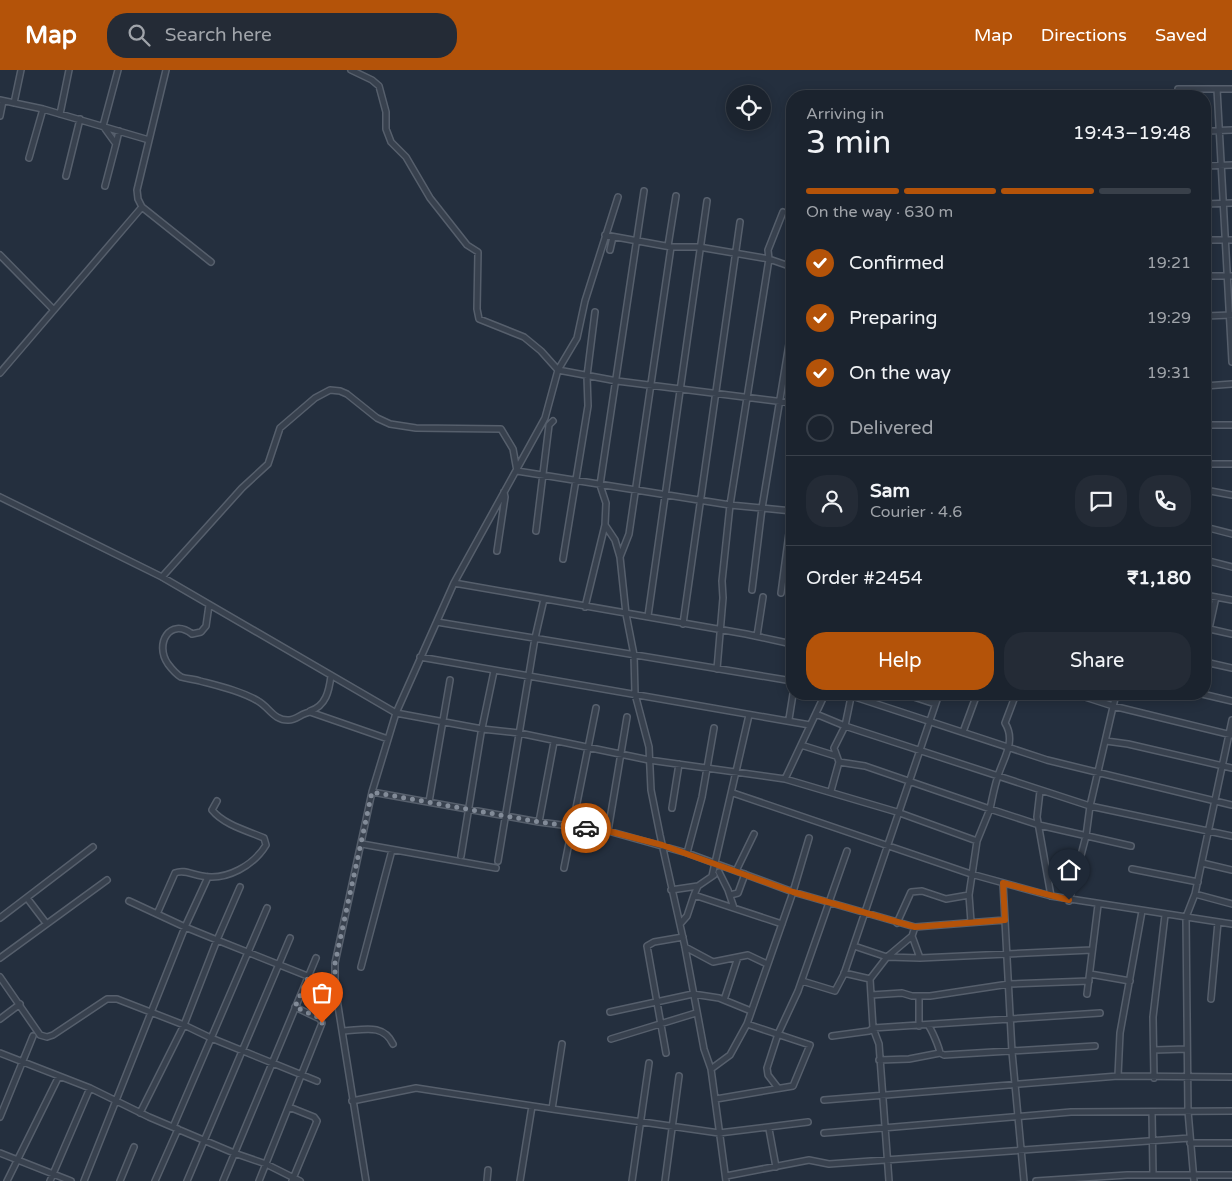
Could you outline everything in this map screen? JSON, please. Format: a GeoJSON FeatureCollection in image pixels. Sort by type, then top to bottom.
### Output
{"type":"FeatureCollection","features":[{"type":"Feature","properties":{"kind":"street"},"geometry":{"type":"LineString","coordinates":[[14,103],[22,70]]}},
{"type":"Feature","properties":{"kind":"street"},"geometry":{"type":"LineString","coordinates":[[60,114],[69,70]]}},
{"type":"Feature","properties":{"kind":"street"},"geometry":{"type":"LineString","coordinates":[[103,126],[118,70]]}},
{"type":"Feature","properties":{"kind":"street"},"geometry":{"type":"LineString","coordinates":[[166,70],[137,190],[138,199],[142,207],[211,262]]}},
{"type":"Feature","properties":{"kind":"street"},"geometry":{"type":"LineString","coordinates":[[351,70],[372,80],[379,86],[386,112],[386,129],[391,142],[406,157],[430,198],[467,245],[478,252],[476,298],[479,319],[524,337],[541,351],[558,370],[617,381],[786,402]]}},
{"type":"Feature","properties":{"kind":"street"},"geometry":{"type":"LineString","coordinates":[[1178,89],[1232,88]]}},
{"type":"Feature","properties":{"kind":"street"},"geometry":{"type":"LineString","coordinates":[[1217,89],[1225,240],[1230,276],[1232,362]]}},
{"type":"Feature","properties":{"kind":"street"},"geometry":{"type":"LineString","coordinates":[[0,116],[2,100],[43,109],[149,140]]}},
{"type":"Feature","properties":{"kind":"street"},"geometry":{"type":"LineString","coordinates":[[30,158],[43,109]]}},
{"type":"Feature","properties":{"kind":"street"},"geometry":{"type":"LineString","coordinates":[[66,176],[80,120]]}},
{"type":"Feature","properties":{"kind":"street"},"geometry":{"type":"LineString","coordinates":[[103,126],[116,144]]}},
{"type":"Feature","properties":{"kind":"street"},"geometry":{"type":"LineString","coordinates":[[1211,131],[1232,130]]}},
{"type":"Feature","properties":{"kind":"street"},"geometry":{"type":"LineString","coordinates":[[105,186],[119,131]]}},
{"type":"Feature","properties":{"kind":"street"},"geometry":{"type":"LineString","coordinates":[[1211,166],[1232,165]]}},
{"type":"Feature","properties":{"kind":"street"},"geometry":{"type":"LineString","coordinates":[[585,607],[605,525],[606,503],[600,485],[644,192]]}},
{"type":"Feature","properties":{"kind":"street"},"geometry":{"type":"LineString","coordinates":[[620,557],[629,534],[636,489],[676,196]]}},
{"type":"Feature","properties":{"kind":"street"},"geometry":{"type":"LineString","coordinates":[[366,1181],[352,1101],[344,1031],[335,987],[335,963],[372,792],[396,713],[454,583],[545,418],[558,370],[577,338],[605,235],[618,197]]}},
{"type":"Feature","properties":{"kind":"street"},"geometry":{"type":"LineString","coordinates":[[648,616],[707,201]]}},
{"type":"Feature","properties":{"kind":"street"},"geometry":{"type":"LineString","coordinates":[[1211,204],[1232,203]]}},
{"type":"Feature","properties":{"kind":"street"},"geometry":{"type":"LineString","coordinates":[[0,373],[142,207]]}},
{"type":"Feature","properties":{"kind":"street"},"geometry":{"type":"LineString","coordinates":[[717,669],[721,631],[722,580],[730,505],[769,259],[768,250],[783,212]]}},
{"type":"Feature","properties":{"kind":"street"},"geometry":{"type":"LineString","coordinates":[[683,624],[699,498],[740,222]]}},
{"type":"Feature","properties":{"kind":"street"},"geometry":{"type":"LineString","coordinates":[[605,235],[670,246],[699,247],[736,253],[769,259],[786,265]]}},
{"type":"Feature","properties":{"kind":"street"},"geometry":{"type":"LineString","coordinates":[[610,250],[613,237]]}},
{"type":"Feature","properties":{"kind":"street"},"geometry":{"type":"LineString","coordinates":[[1211,240],[1232,240]]}},
{"type":"Feature","properties":{"kind":"street"},"geometry":{"type":"LineString","coordinates":[[0,255],[54,309]]}},
{"type":"Feature","properties":{"kind":"street"},"geometry":{"type":"LineString","coordinates":[[1211,276],[1230,276]]}},
{"type":"Feature","properties":{"kind":"street"},"geometry":{"type":"LineString","coordinates":[[562,559],[588,406],[587,376],[595,312]]}},
{"type":"Feature","properties":{"kind":"street"},"geometry":{"type":"LineString","coordinates":[[1211,316],[1231,315]]}},
{"type":"Feature","properties":{"kind":"street"},"geometry":{"type":"LineString","coordinates":[[752,590],[762,508],[786,361]]}},
{"type":"Feature","properties":{"kind":"street"},"geometry":{"type":"LineString","coordinates":[[1211,386],[1232,384]]}},
{"type":"Feature","properties":{"kind":"street"},"geometry":{"type":"LineString","coordinates":[[162,578],[242,488],[268,464],[280,428],[315,398],[330,390],[340,390],[377,418],[390,424],[424,429],[501,429],[513,449],[517,471]]}},
{"type":"Feature","properties":{"kind":"street"},"geometry":{"type":"LineString","coordinates":[[536,531],[550,425],[553,421]]}},
{"type":"Feature","properties":{"kind":"street"},"geometry":{"type":"LineString","coordinates":[[1211,425],[1232,425]]}},
{"type":"Feature","properties":{"kind":"street"},"geometry":{"type":"LineString","coordinates":[[1211,464],[1232,464]]}},
{"type":"Feature","properties":{"kind":"street"},"geometry":{"type":"LineString","coordinates":[[517,471],[600,485],[699,498],[730,505],[786,510]]}},
{"type":"Feature","properties":{"kind":"street"},"geometry":{"type":"LineString","coordinates":[[1211,491],[1232,495]]}},
{"type":"Feature","properties":{"kind":"street"},"geometry":{"type":"LineString","coordinates":[[497,551],[505,497],[504,492]]}},
{"type":"Feature","properties":{"kind":"street"},"geometry":{"type":"LineString","coordinates":[[0,497],[162,578],[396,713],[482,729],[519,732],[554,742],[649,760],[785,778],[897,812],[977,841]]}},
{"type":"Feature","properties":{"kind":"street"},"geometry":{"type":"LineString","coordinates":[[605,525],[615,540],[620,557],[626,614],[634,655],[635,694],[648,747],[651,790],[670,890],[685,947],[696,1012],[704,1049],[711,1068],[718,1108],[719,1133],[726,1178],[809,1160],[829,1164],[1151,1141],[1232,1143]]}},
{"type":"Feature","properties":{"kind":"street"},"geometry":{"type":"LineString","coordinates":[[1211,529],[1232,534]]}},
{"type":"Feature","properties":{"kind":"street"},"geometry":{"type":"LineString","coordinates":[[781,593],[786,556]]}},
{"type":"Feature","properties":{"kind":"street"},"geometry":{"type":"LineString","coordinates":[[1211,562],[1232,567]]}},
{"type":"Feature","properties":{"kind":"street"},"geometry":{"type":"LineString","coordinates":[[454,583],[626,614],[648,616],[786,643]]}},
{"type":"Feature","properties":{"kind":"street"},"geometry":{"type":"LineString","coordinates":[[1211,596],[1232,600]]}},
{"type":"Feature","properties":{"kind":"street"},"geometry":{"type":"LineString","coordinates":[[1211,615],[1216,597]]}},
{"type":"Feature","properties":{"kind":"street"},"geometry":{"type":"LineString","coordinates":[[757,636],[763,598]]}},
{"type":"Feature","properties":{"kind":"street"},"geometry":{"type":"LineString","coordinates":[[498,861],[535,638],[544,599]]}},
{"type":"Feature","properties":{"kind":"street"},"geometry":{"type":"LineString","coordinates":[[209,605],[206,626],[202,632],[192,634],[185,628],[178,628],[170,631],[162,643],[161,652],[173,670],[182,677],[222,687],[258,701],[272,715],[290,721],[319,709],[325,701],[331,676]]}},
{"type":"Feature","properties":{"kind":"street"},"geometry":{"type":"LineString","coordinates":[[438,622],[786,680]]}},
{"type":"Feature","properties":{"kind":"street"},"geometry":{"type":"LineString","coordinates":[[1211,630],[1232,634]]}},
{"type":"Feature","properties":{"kind":"street"},"geometry":{"type":"LineString","coordinates":[[420,657],[749,715],[789,719],[810,725]]}},
{"type":"Feature","properties":{"kind":"street"},"geometry":{"type":"LineString","coordinates":[[1211,663],[1232,668]]}},
{"type":"Feature","properties":{"kind":"street"},"geometry":{"type":"LineString","coordinates":[[460,856],[494,671]]}},
{"type":"Feature","properties":{"kind":"street"},"geometry":{"type":"LineString","coordinates":[[429,802],[450,680]]}},
{"type":"Feature","properties":{"kind":"street"},"geometry":{"type":"LineString","coordinates":[[1211,696],[1232,701]]}},
{"type":"Feature","properties":{"kind":"street"},"geometry":{"type":"LineString","coordinates":[[789,719],[792,700]]}},
{"type":"Feature","properties":{"kind":"street"},"geometry":{"type":"LineString","coordinates":[[785,778],[822,700]]}},
{"type":"Feature","properties":{"kind":"street"},"geometry":{"type":"LineString","coordinates":[[831,791],[837,759],[836,744],[845,726],[848,700]]}},
{"type":"Feature","properties":{"kind":"street"},"geometry":{"type":"LineString","coordinates":[[864,700],[930,720],[1047,760],[1232,805]]}},
{"type":"Feature","properties":{"kind":"street"},"geometry":{"type":"LineString","coordinates":[[923,700],[935,704]]}},
{"type":"Feature","properties":{"kind":"street"},"geometry":{"type":"LineString","coordinates":[[802,981],[835,991],[844,973],[897,812],[937,700]]}},
{"type":"Feature","properties":{"kind":"street"},"geometry":{"type":"LineString","coordinates":[[962,732],[975,700]]}},
{"type":"Feature","properties":{"kind":"street"},"geometry":{"type":"LineString","coordinates":[[971,922],[969,895],[977,841],[990,809],[998,777],[1009,748],[1009,730],[1005,723],[1014,700]]}},
{"type":"Feature","properties":{"kind":"street"},"geometry":{"type":"LineString","coordinates":[[1094,700],[1230,734]]}},
{"type":"Feature","properties":{"kind":"street"},"geometry":{"type":"LineString","coordinates":[[1069,900],[1086,836],[1097,772],[1114,700]]}},
{"type":"Feature","properties":{"kind":"street"},"geometry":{"type":"LineString","coordinates":[[564,868],[596,708]]}},
{"type":"Feature","properties":{"kind":"street"},"geometry":{"type":"LineString","coordinates":[[310,712],[388,739]]}},
{"type":"Feature","properties":{"kind":"street"},"geometry":{"type":"LineString","coordinates":[[816,714],[918,752],[1090,806],[1232,836]]}},
{"type":"Feature","properties":{"kind":"street"},"geometry":{"type":"LineString","coordinates":[[712,876],[733,793],[749,715]]}},
{"type":"Feature","properties":{"kind":"street"},"geometry":{"type":"LineString","coordinates":[[608,831],[627,717]]}},
{"type":"Feature","properties":{"kind":"street"},"geometry":{"type":"LineString","coordinates":[[1194,1181],[1188,1111],[1186,917],[1198,882],[1232,720]]}},
{"type":"Feature","properties":{"kind":"street"},"geometry":{"type":"LineString","coordinates":[[687,853],[708,767],[714,728]]}},
{"type":"Feature","properties":{"kind":"street"},"geometry":{"type":"LineString","coordinates":[[1106,741],[1232,768]]}},
{"type":"Feature","properties":{"kind":"street"},"geometry":{"type":"LineString","coordinates":[[539,822],[554,742]]}},
{"type":"Feature","properties":{"kind":"street"},"geometry":{"type":"LineString","coordinates":[[801,745],[837,759],[865,766],[1040,825],[1131,846]]}},
{"type":"Feature","properties":{"kind":"street"},"geometry":{"type":"LineString","coordinates":[[672,808],[679,764]]}},
{"type":"Feature","properties":{"kind":"street"},"geometry":{"type":"LineString","coordinates":[[1040,791],[1037,817],[1040,825],[1051,896]]}},
{"type":"Feature","properties":{"kind":"street"},"geometry":{"type":"LineString","coordinates":[[372,792],[539,822],[608,831],[687,853],[793,892],[915,927],[1005,920]]}},
{"type":"Feature","properties":{"kind":"street"},"geometry":{"type":"LineString","coordinates":[[733,793],[971,874],[1051,896],[1142,912],[1232,924]]}},
{"type":"Feature","properties":{"kind":"street"},"geometry":{"type":"LineString","coordinates":[[157,914],[175,873],[182,871],[208,877],[219,877],[252,864],[266,845],[264,838],[229,824],[214,813],[212,810],[217,801]]}},
{"type":"Feature","properties":{"kind":"street"},"geometry":{"type":"LineString","coordinates":[[736,871],[754,834]]}},
{"type":"Feature","properties":{"kind":"street"},"geometry":{"type":"LineString","coordinates":[[711,1068],[730,1056],[747,1024],[793,892],[809,838]]}},
{"type":"Feature","properties":{"kind":"street"},"geometry":{"type":"LineString","coordinates":[[362,844],[496,868]]}},
{"type":"Feature","properties":{"kind":"street"},"geometry":{"type":"LineString","coordinates":[[0,918],[93,847]]}},
{"type":"Feature","properties":{"kind":"street"},"geometry":{"type":"LineString","coordinates":[[361,967],[392,850]]}},
{"type":"Feature","properties":{"kind":"street"},"geometry":{"type":"LineString","coordinates":[[778,1088],[767,1072],[778,1034],[802,981],[846,851]]}},
{"type":"Feature","properties":{"kind":"street"},"geometry":{"type":"LineString","coordinates":[[1202,863],[1232,870]]}},
{"type":"Feature","properties":{"kind":"street"},"geometry":{"type":"LineString","coordinates":[[670,890],[698,886],[727,868]]}},
{"type":"Feature","properties":{"kind":"street"},"geometry":{"type":"LineString","coordinates":[[1132,869],[1198,882]]}},
{"type":"Feature","properties":{"kind":"street"},"geometry":{"type":"LineString","coordinates":[[719,872],[734,908]]}},
{"type":"Feature","properties":{"kind":"street"},"geometry":{"type":"LineString","coordinates":[[730,895],[738,893],[741,889],[745,874]]}},
{"type":"Feature","properties":{"kind":"street"},"geometry":{"type":"LineString","coordinates":[[84,1181],[185,927],[208,877]]}},
{"type":"Feature","properties":{"kind":"street"},"geometry":{"type":"LineString","coordinates":[[0,958],[107,880]]}},
{"type":"Feature","properties":{"kind":"street"},"geometry":{"type":"LineString","coordinates":[[1003,883],[1012,1018],[1012,1052],[1024,1181]]}},
{"type":"Feature","properties":{"kind":"street"},"geometry":{"type":"LineString","coordinates":[[680,924],[687,916],[698,886]]}},
{"type":"Feature","properties":{"kind":"street"},"geometry":{"type":"LineString","coordinates":[[140,1113],[184,1025],[240,887]]}},
{"type":"Feature","properties":{"kind":"street"},"geometry":{"type":"LineString","coordinates":[[897,923],[911,892],[922,892],[946,899],[969,895]]}},
{"type":"Feature","properties":{"kind":"street"},"geometry":{"type":"LineString","coordinates":[[1195,894],[1232,904]]}},
{"type":"Feature","properties":{"kind":"street"},"geometry":{"type":"LineString","coordinates":[[694,895],[782,924]]}},
{"type":"Feature","properties":{"kind":"street"},"geometry":{"type":"LineString","coordinates":[[27,898],[46,923]]}},
{"type":"Feature","properties":{"kind":"street"},"geometry":{"type":"LineString","coordinates":[[129,901],[185,927],[308,978],[335,987]]}},
{"type":"Feature","properties":{"kind":"street"},"geometry":{"type":"LineString","coordinates":[[1087,994],[1098,904]]}},
{"type":"Feature","properties":{"kind":"street"},"geometry":{"type":"LineString","coordinates":[[155,1181],[211,1038],[267,908]]}},
{"type":"Feature","properties":{"kind":"street"},"geometry":{"type":"LineString","coordinates":[[1118,1076],[1120,1033],[1142,912]]}},
{"type":"Feature","properties":{"kind":"street"},"geometry":{"type":"LineString","coordinates":[[1154,1078],[1153,1017],[1165,915]]}},
{"type":"Feature","properties":{"kind":"street"},"geometry":{"type":"LineString","coordinates":[[1210,999],[1218,922]]}},
{"type":"Feature","properties":{"kind":"street"},"geometry":{"type":"LineString","coordinates":[[889,1181],[879,1060],[880,1044],[873,1028],[870,979],[887,957],[912,936],[915,927]]}},
{"type":"Feature","properties":{"kind":"street"},"geometry":{"type":"LineString","coordinates":[[912,936],[920,958]]}},
{"type":"Feature","properties":{"kind":"street"},"geometry":{"type":"LineString","coordinates":[[187,1181],[277,964],[290,938]]}},
{"type":"Feature","properties":{"kind":"street"},"geometry":{"type":"LineString","coordinates":[[666,1053],[647,946],[654,942],[683,938]]}},
{"type":"Feature","properties":{"kind":"street"},"geometry":{"type":"LineString","coordinates":[[854,946],[887,957],[920,958],[1092,950]]}},
{"type":"Feature","properties":{"kind":"street"},"geometry":{"type":"LineString","coordinates":[[685,947],[713,962],[738,957],[754,957],[767,964]]}},
{"type":"Feature","properties":{"kind":"street"},"geometry":{"type":"LineString","coordinates":[[724,1000],[738,957]]}},
{"type":"Feature","properties":{"kind":"street"},"geometry":{"type":"LineString","coordinates":[[223,1181],[316,958]]}},
{"type":"Feature","properties":{"kind":"street"},"geometry":{"type":"LineString","coordinates":[[844,973],[870,979]]}},
{"type":"Feature","properties":{"kind":"street"},"geometry":{"type":"LineString","coordinates":[[1090,974],[1130,981]]}},
{"type":"Feature","properties":{"kind":"street"},"geometry":{"type":"LineString","coordinates":[[0,977],[40,1035],[47,1037],[107,999],[122,1001],[317,1081]]}},
{"type":"Feature","properties":{"kind":"street"},"geometry":{"type":"LineString","coordinates":[[871,995],[902,993],[919,996],[1009,984],[1089,981]]}},
{"type":"Feature","properties":{"kind":"street"},"geometry":{"type":"LineString","coordinates":[[610,1012],[693,994],[724,1000],[752,1010]]}},
{"type":"Feature","properties":{"kind":"street"},"geometry":{"type":"LineString","coordinates":[[919,996],[919,1026]]}},
{"type":"Feature","properties":{"kind":"street"},"geometry":{"type":"LineString","coordinates":[[0,1019],[20,1004]]}},
{"type":"Feature","properties":{"kind":"street"},"geometry":{"type":"LineString","coordinates":[[259,1181],[303,1076],[322,1020],[295,1007]]}},
{"type":"Feature","properties":{"kind":"street"},"geometry":{"type":"LineString","coordinates":[[611,1039],[696,1012]]}},
{"type":"Feature","properties":{"kind":"street"},"geometry":{"type":"LineString","coordinates":[[832,1036],[869,1031],[873,1028],[928,1026],[1012,1018],[1100,1013]]}},
{"type":"Feature","properties":{"kind":"street"},"geometry":{"type":"LineString","coordinates":[[716,1099],[793,1086],[810,1045],[747,1024]]}},
{"type":"Feature","properties":{"kind":"street"},"geometry":{"type":"LineString","coordinates":[[928,1026],[932,1029],[933,1037],[938,1042],[940,1054]]}},
{"type":"Feature","properties":{"kind":"street"},"geometry":{"type":"LineString","coordinates":[[344,1031],[379,1030],[390,1037],[393,1044]]}},
{"type":"Feature","properties":{"kind":"street"},"geometry":{"type":"LineString","coordinates":[[0,1117],[24,1061],[32,1036]]}},
{"type":"Feature","properties":{"kind":"street"},"geometry":{"type":"LineString","coordinates":[[552,1109],[562,1044]]}},
{"type":"Feature","properties":{"kind":"street"},"geometry":{"type":"LineString","coordinates":[[879,1060],[909,1059],[940,1054],[966,1055],[1095,1046]]}},
{"type":"Feature","properties":{"kind":"street"},"geometry":{"type":"LineString","coordinates":[[1154,1050],[1187,1049]]}},
{"type":"Feature","properties":{"kind":"street"},"geometry":{"type":"LineString","coordinates":[[0,1053],[90,1088],[140,1113],[234,1153],[266,1164],[293,1180],[300,1181]]}},
{"type":"Feature","properties":{"kind":"street"},"geometry":{"type":"LineString","coordinates":[[632,1181],[649,1063]]}},
{"type":"Feature","properties":{"kind":"street"},"geometry":{"type":"LineString","coordinates":[[7,1181],[58,1076]]}},
{"type":"Feature","properties":{"kind":"street"},"geometry":{"type":"LineString","coordinates":[[665,1181],[678,1076]]}},
{"type":"Feature","properties":{"kind":"street"},"geometry":{"type":"LineString","coordinates":[[824,1100],[1118,1076],[1154,1078],[1189,1076],[1232,1077]]}},
{"type":"Feature","properties":{"kind":"street"},"geometry":{"type":"LineString","coordinates":[[50,1181],[90,1088]]}},
{"type":"Feature","properties":{"kind":"street"},"geometry":{"type":"LineString","coordinates":[[352,1101],[416,1088],[719,1133],[770,1129],[808,1122]]}},
{"type":"Feature","properties":{"kind":"street"},"geometry":{"type":"LineString","coordinates":[[520,1181],[532,1106]]}},
{"type":"Feature","properties":{"kind":"street"},"geometry":{"type":"LineString","coordinates":[[289,1108],[314,1117],[317,1121],[293,1180]]}},
{"type":"Feature","properties":{"kind":"street"},"geometry":{"type":"LineString","coordinates":[[824,1133],[1106,1111],[1232,1111]]}},
{"type":"Feature","properties":{"kind":"street"},"geometry":{"type":"LineString","coordinates":[[1152,1112],[1153,1174]]}},
{"type":"Feature","properties":{"kind":"street"},"geometry":{"type":"LineString","coordinates":[[770,1129],[776,1166]]}},
{"type":"Feature","properties":{"kind":"street"},"geometry":{"type":"LineString","coordinates":[[120,1181],[134,1147]]}},
{"type":"Feature","properties":{"kind":"street"},"geometry":{"type":"LineString","coordinates":[[0,1153],[71,1181]]}},
{"type":"Feature","properties":{"kind":"street"},"geometry":{"type":"LineString","coordinates":[[487,1181],[488,1170]]}},
{"type":"Feature","properties":{"kind":"street"},"geometry":{"type":"LineString","coordinates":[[1036,1181],[1153,1174],[1232,1175]]}},
{"type":"Feature","properties":{"kind":"way so far"},"geometry":{"type":"LineString","coordinates":[[322,1023],[320,1018],[295,1007],[308,978],[335,987],[335,963],[372,792],[539,822],[586,828]]}},
{"type":"Feature","properties":{"kind":"route"},"geometry":{"type":"LineString","coordinates":[[586,828],[608,831],[662,845],[793,892],[915,927],[1005,920],[1003,883],[1069,900]]}}]}
